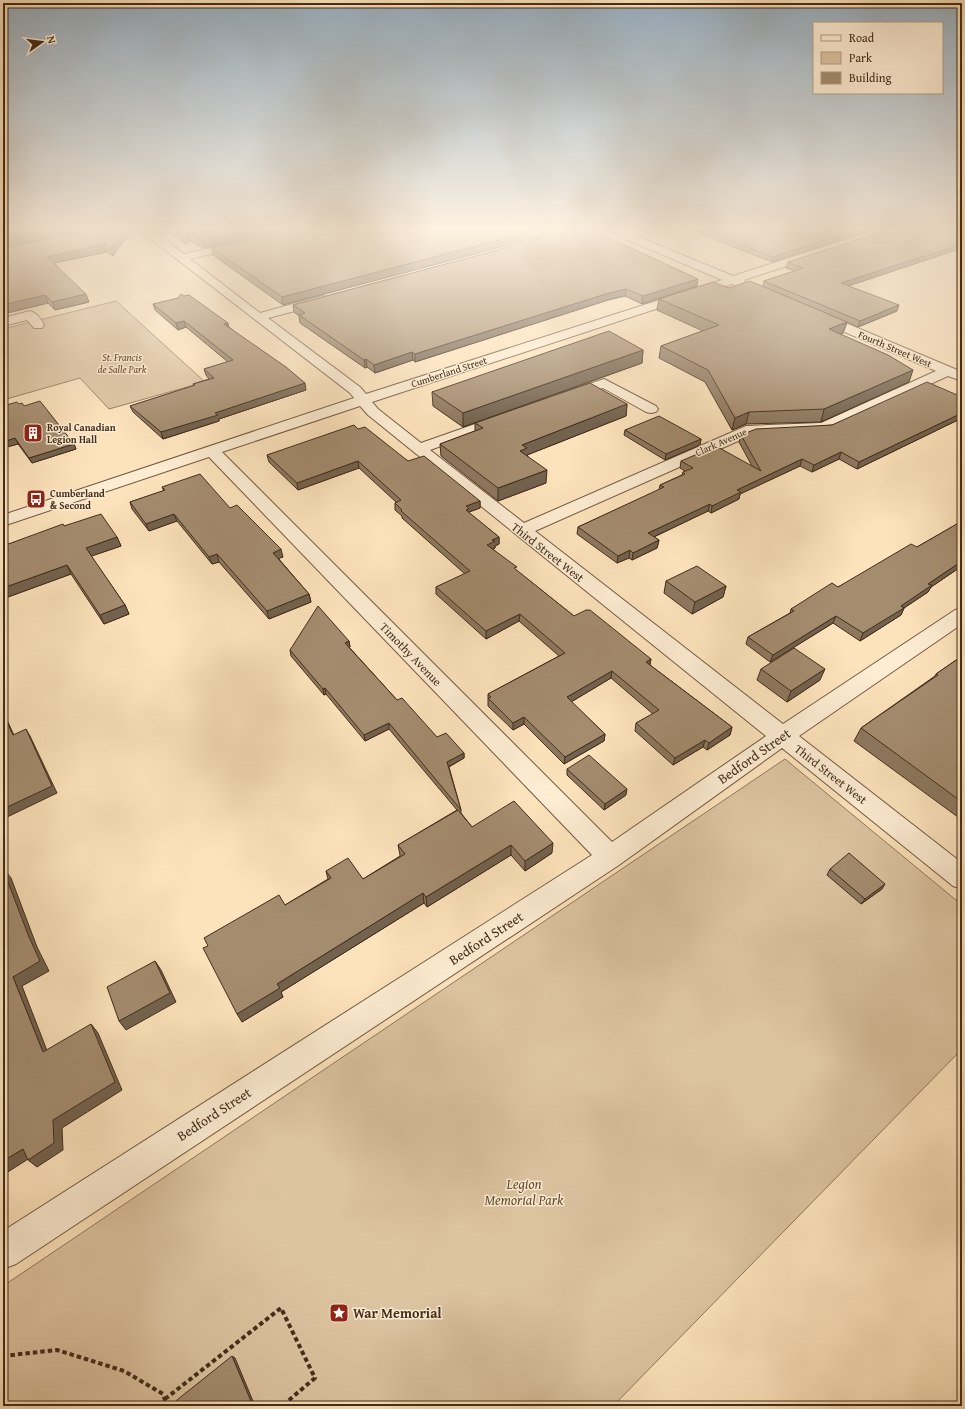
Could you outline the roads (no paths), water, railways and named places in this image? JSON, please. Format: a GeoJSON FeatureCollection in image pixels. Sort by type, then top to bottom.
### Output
{"type":"FeatureCollection","features":[{"type":"Feature","properties":{"kind":"street","name":"Third Street West"},"geometry":{"type":"LineString","coordinates":[[226,293],[355,390],[373,412],[419,449],[962,878]]}},
{"type":"Feature","properties":{"kind":"street","name":"Cumberland Street"},"geometry":{"type":"LineString","coordinates":[[3,521],[213,452],[363,400],[694,293]]}},
{"type":"Feature","properties":{"kind":"street"},"geometry":{"type":"LineString","coordinates":[[258,317],[330,298]]}},
{"type":"Feature","properties":{"kind":"street","name":"Fourth Street West"},"geometry":{"type":"LineString","coordinates":[[808,312],[955,374]]}},
{"type":"Feature","properties":{"kind":"street"},"geometry":{"type":"LineString","coordinates":[[3,322],[30,315],[38,325]]}},
{"type":"Feature","properties":{"kind":"street","name":"Clark Avenue"},"geometry":{"type":"LineString","coordinates":[[521,531],[751,429],[824,428],[955,374]]}},
{"type":"Feature","properties":{"kind":"street"},"geometry":{"type":"LineString","coordinates":[[551,402],[604,384],[651,409]]}},
{"type":"Feature","properties":{"kind":"street"},"geometry":{"type":"LineString","coordinates":[[419,449],[514,416]]}},
{"type":"Feature","properties":{"kind":"street","name":"Timothy Avenue"},"geometry":{"type":"LineString","coordinates":[[213,452],[610,857]]}},
{"type":"Feature","properties":{"kind":"street","name":"Bedford Street"},"geometry":{"type":"LineString","coordinates":[[3,1251],[610,857],[782,736],[962,615]]}},
{"type":"Feature","properties":{"kind":"place","name":"Royal Canadian Legion Hall"},"geometry":{"type":"Point","coordinates":[33,433]}},
{"type":"Feature","properties":{"kind":"place","name":"Cumberland & Second"},"geometry":{"type":"Point","coordinates":[36,499]}},
{"type":"Feature","properties":{"kind":"place","name":"War Memorial"},"geometry":{"type":"Point","coordinates":[339,1313]}},
{"type":"Feature","properties":{"kind":"park label","name":"St. Francis de Salle Park"},"geometry":{"type":"Point","coordinates":[122,362]}},
{"type":"Feature","properties":{"kind":"park label","name":"Legion Memorial Park"},"geometry":{"type":"Point","coordinates":[524,1192]}}]}
